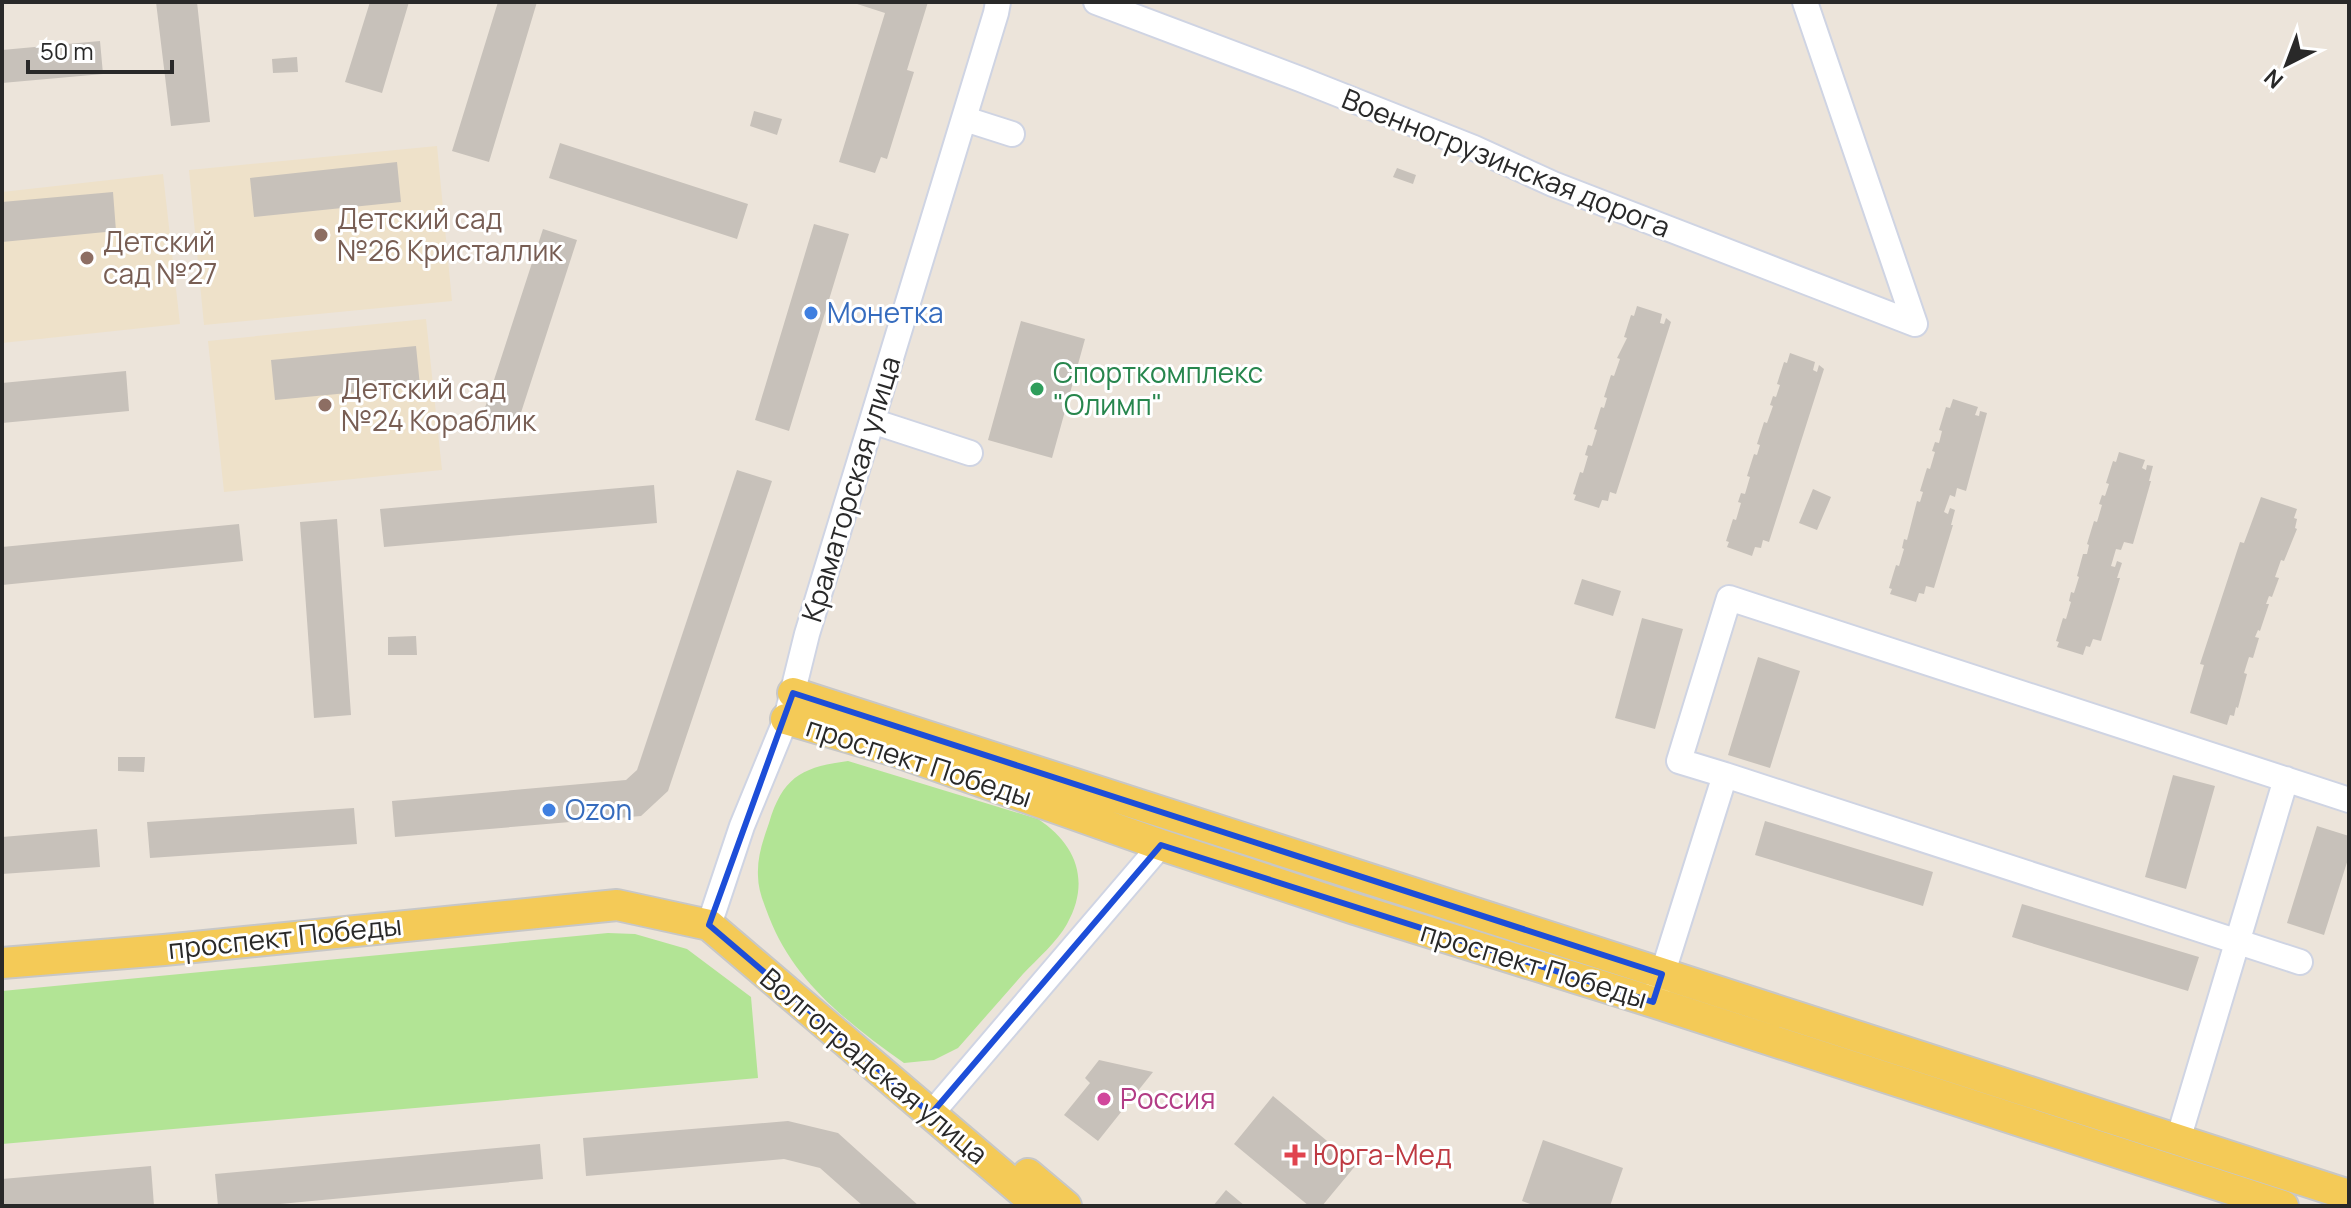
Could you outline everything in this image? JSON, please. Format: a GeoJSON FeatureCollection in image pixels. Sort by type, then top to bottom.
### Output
{"type":"FeatureCollection","features":[{"type":"Feature","properties":{"kind":"main road"},"geometry":{"type":"LineString","coordinates":[[790,706],[1166,815],[1658,988],[2178,1140],[2349,1195]]}},
{"type":"Feature","properties":{"kind":"main road","name":"проспект Победы"},"geometry":{"type":"LineString","coordinates":[[790,706],[895,751],[1161,845],[1407,926],[1658,988],[2283,1206]]}},
{"type":"Feature","properties":{"kind":"main road"},"geometry":{"type":"LineString","coordinates":[[1161,845],[1166,815]]}},
{"type":"Feature","properties":{"kind":"main road","name":"проспект Победы"},"geometry":{"type":"LineString","coordinates":[[2,963],[617,905],[709,925]]}},
{"type":"Feature","properties":{"kind":"main road","name":"Волгоградская улица"},"geometry":{"type":"LineString","coordinates":[[709,925],[936,1108],[1039,1206]]}},
{"type":"Feature","properties":{"kind":"main road"},"geometry":{"type":"LineString","coordinates":[[936,1108],[1066,1206]]}},
{"type":"Feature","properties":{"kind":"street","name":"Краматорская улица"},"geometry":{"type":"LineString","coordinates":[[709,925],[742,826],[790,706],[807,634],[998,2]]}},
{"type":"Feature","properties":{"kind":"street","name":"Военногрузинская дорога"},"geometry":{"type":"LineString","coordinates":[[1096,2],[1300,79],[1474,148],[1553,184],[1915,324],[1805,2]]}},
{"type":"Feature","properties":{"kind":"street"},"geometry":{"type":"LineString","coordinates":[[965,119],[1012,134]]}},
{"type":"Feature","properties":{"kind":"street"},"geometry":{"type":"LineString","coordinates":[[872,421],[970,453]]}},
{"type":"Feature","properties":{"kind":"street"},"geometry":{"type":"LineString","coordinates":[[2300,962],[1679,761],[1729,598],[2349,800]]}},
{"type":"Feature","properties":{"kind":"street"},"geometry":{"type":"LineString","coordinates":[[1658,988],[1725,775]]}},
{"type":"Feature","properties":{"kind":"street"},"geometry":{"type":"LineString","coordinates":[[2178,1140],[2286,779]]}},
{"type":"Feature","properties":{"kind":"street"},"geometry":{"type":"LineString","coordinates":[[936,1108],[1161,845]]}},
{"type":"Feature","properties":{"kind":"highlighted area"},"geometry":{"type":"Polygon","coordinates":[[[793,693],[1662,974],[1653,1002],[1161,845],[931,1114],[709,925],[793,693]]]}},
{"type":"Feature","properties":{"kind":"shaded area","name":"Детский сад №26 Кристаллик"},"geometry":{"type":"Polygon","coordinates":[[[437,146],[452,301],[204,325],[189,170],[437,146]]]}},
{"type":"Feature","properties":{"kind":"shaded area","name":"Детский сад №27"},"geometry":{"type":"Polygon","coordinates":[[[163,174],[180,324],[2,343],[2,192],[163,174]]]}},
{"type":"Feature","properties":{"kind":"shaded area","name":"Детский сад №24 Кораблик"},"geometry":{"type":"Polygon","coordinates":[[[426,319],[442,470],[224,492],[208,341],[426,319]]]}},
{"type":"Feature","properties":{"kind":"green space"},"geometry":{"type":"Polygon","coordinates":[[[848,761],[1038,819],[1062,840],[1076,865],[1078,893],[1063,931],[958,1048],[934,1060],[904,1063],[825,1000],[793,962],[762,897],[758,881],[759,855],[781,794],[788,784],[807,771],[848,761]]]}},
{"type":"Feature","properties":{"kind":"green space"},"geometry":{"type":"Polygon","coordinates":[[[608,933],[635,934],[687,949],[751,997],[758,1078],[2,1144],[2,991],[608,933]]]}},
{"type":"Feature","properties":{"kind":"building"},"geometry":{"type":"Polygon","coordinates":[[[156,2],[197,2],[210,122],[171,126],[156,2]]]}},
{"type":"Feature","properties":{"kind":"building"},"geometry":{"type":"Polygon","coordinates":[[[370,2],[409,2],[382,93],[345,82],[370,2]]]}},
{"type":"Feature","properties":{"kind":"building"},"geometry":{"type":"Polygon","coordinates":[[[498,2],[537,2],[489,162],[452,151],[498,2]]]}},
{"type":"Feature","properties":{"kind":"building"},"geometry":{"type":"Polygon","coordinates":[[[851,2],[928,2],[907,70],[914,72],[887,159],[881,157],[875,173],[839,162],[885,13],[851,2]]]}},
{"type":"Feature","properties":{"kind":"building"},"geometry":{"type":"Polygon","coordinates":[[[100,41],[103,74],[2,83],[2,50],[100,41]]]}},
{"type":"Feature","properties":{"kind":"building"},"geometry":{"type":"Polygon","coordinates":[[[297,57],[298,72],[273,73],[272,59],[297,57]]]}},
{"type":"Feature","properties":{"kind":"building"},"geometry":{"type":"Polygon","coordinates":[[[754,111],[782,119],[777,135],[750,126],[754,111]]]}},
{"type":"Feature","properties":{"kind":"building"},"geometry":{"type":"Polygon","coordinates":[[[560,143],[748,204],[737,239],[549,178],[560,143]]]}},
{"type":"Feature","properties":{"kind":"building"},"geometry":{"type":"Polygon","coordinates":[[[397,162],[401,202],[254,217],[250,178],[397,162]]]}},
{"type":"Feature","properties":{"kind":"building"},"geometry":{"type":"Polygon","coordinates":[[[1397,168],[1416,175],[1413,184],[1393,177],[1397,168]]]}},
{"type":"Feature","properties":{"kind":"building"},"geometry":{"type":"Polygon","coordinates":[[[113,192],[116,231],[2,242],[2,202],[113,192]]]}},
{"type":"Feature","properties":{"kind":"building"},"geometry":{"type":"Polygon","coordinates":[[[814,224],[849,234],[789,431],[755,420],[814,224]]]}},
{"type":"Feature","properties":{"kind":"building"},"geometry":{"type":"Polygon","coordinates":[[[543,229],[577,240],[516,428],[482,417],[543,229]]]}},
{"type":"Feature","properties":{"kind":"building"},"geometry":{"type":"Polygon","coordinates":[[[1637,306],[1662,314],[1660,323],[1664,324],[1666,318],[1671,322],[1616,494],[1610,492],[1608,501],[1602,500],[1599,508],[1574,500],[1576,495],[1573,494],[1580,472],[1583,473],[1588,445],[1592,446],[1597,430],[1594,429],[1601,407],[1604,408],[1611,375],[1614,376],[1620,359],[1617,358],[1627,338],[1624,337],[1631,315],[1634,316],[1637,306]]]}},
{"type":"Feature","properties":{"kind":"building","name":"Спорткомплекс \"Олимп\""},"geometry":{"type":"Polygon","coordinates":[[[1021,321],[1085,339],[1052,458],[988,440],[1021,321]]]}},
{"type":"Feature","properties":{"kind":"building"},"geometry":{"type":"Polygon","coordinates":[[[416,346],[420,386],[275,400],[271,360],[416,346]]]}},
{"type":"Feature","properties":{"kind":"building"},"geometry":{"type":"Polygon","coordinates":[[[1790,353],[1815,362],[1813,370],[1817,372],[1819,365],[1824,369],[1769,542],[1763,540],[1761,548],[1755,547],[1752,556],[1727,547],[1729,542],[1726,541],[1733,519],[1736,520],[1741,493],[1745,494],[1750,477],[1747,476],[1754,454],[1757,455],[1764,422],[1767,423],[1784,362],[1787,363],[1790,353]]]}},
{"type":"Feature","properties":{"kind":"building"},"geometry":{"type":"Polygon","coordinates":[[[126,371],[129,411],[2,423],[2,383],[126,371]]]}},
{"type":"Feature","properties":{"kind":"building"},"geometry":{"type":"Polygon","coordinates":[[[1953,399],[1978,407],[1975,415],[1979,416],[1980,411],[1987,413],[1966,491],[1957,488],[1955,497],[1950,495],[1944,512],[1948,514],[1950,508],[1955,510],[1934,588],[1926,586],[1924,594],[1919,593],[1916,602],[1890,594],[1892,589],[1889,588],[1896,565],[1899,566],[1917,501],[1920,502],[1923,492],[1920,491],[1927,468],[1930,469],[1935,442],[1939,443],[1942,431],[1939,430],[1946,407],[1950,408],[1953,399]]]}},
{"type":"Feature","properties":{"kind":"building"},"geometry":{"type":"Polygon","coordinates":[[[2119,452],[2145,460],[2142,468],[2146,470],[2147,465],[2153,466],[2151,481],[2133,544],[2124,542],[2121,550],[2116,549],[2111,566],[2115,567],[2117,561],[2122,563],[2117,578],[2120,578],[2101,641],[2093,639],[2083,655],[2057,647],[2059,642],[2056,641],[2063,618],[2066,619],[2083,554],[2087,554],[2087,544],[2094,521],[2097,522],[2102,495],[2105,496],[2109,484],[2106,483],[2113,461],[2116,462],[2119,452]]]}},
{"type":"Feature","properties":{"kind":"building"},"geometry":{"type":"Polygon","coordinates":[[[737,470],[772,481],[668,791],[641,816],[395,837],[392,801],[626,780],[637,770],[737,470]]]}},
{"type":"Feature","properties":{"kind":"building"},"geometry":{"type":"Polygon","coordinates":[[[654,485],[657,523],[384,547],[380,509],[654,485]]]}},
{"type":"Feature","properties":{"kind":"building"},"geometry":{"type":"Polygon","coordinates":[[[1813,489],[1831,497],[1817,530],[1799,523],[1813,489]]]}},
{"type":"Feature","properties":{"kind":"building"},"geometry":{"type":"Polygon","coordinates":[[[2261,497],[2297,509],[2294,518],[2297,519],[2297,529],[2284,561],[2281,560],[2275,577],[2279,578],[2272,597],[2269,596],[2260,631],[2255,637],[2259,638],[2244,673],[2247,674],[2238,708],[2234,716],[2230,715],[2227,725],[2190,713],[2204,665],[2200,664],[2240,542],[2244,543],[2261,497]]]}},
{"type":"Feature","properties":{"kind":"building"},"geometry":{"type":"Polygon","coordinates":[[[337,519],[351,715],[314,718],[300,522],[337,519]]]}},
{"type":"Feature","properties":{"kind":"building"},"geometry":{"type":"Polygon","coordinates":[[[239,524],[243,561],[2,585],[2,547],[239,524]]]}},
{"type":"Feature","properties":{"kind":"building"},"geometry":{"type":"Polygon","coordinates":[[[1582,579],[1621,591],[1613,616],[1574,604],[1582,579]]]}},
{"type":"Feature","properties":{"kind":"building"},"geometry":{"type":"Polygon","coordinates":[[[1642,618],[1683,629],[1655,729],[1615,718],[1642,618]]]}},
{"type":"Feature","properties":{"kind":"building"},"geometry":{"type":"Polygon","coordinates":[[[416,636],[417,655],[388,655],[388,637],[416,636]]]}},
{"type":"Feature","properties":{"kind":"building"},"geometry":{"type":"Polygon","coordinates":[[[1758,657],[1800,671],[1770,768],[1728,755],[1758,657]]]}},
{"type":"Feature","properties":{"kind":"building"},"geometry":{"type":"Polygon","coordinates":[[[118,757],[145,757],[144,772],[118,771],[118,757]]]}},
{"type":"Feature","properties":{"kind":"building"},"geometry":{"type":"Polygon","coordinates":[[[2173,775],[2215,786],[2186,889],[2145,877],[2173,775]]]}},
{"type":"Feature","properties":{"kind":"building"},"geometry":{"type":"Polygon","coordinates":[[[354,808],[357,844],[150,858],[147,822],[354,808]]]}},
{"type":"Feature","properties":{"kind":"building"},"geometry":{"type":"Polygon","coordinates":[[[1765,821],[1933,872],[1923,906],[1755,855],[1765,821]]]}},
{"type":"Feature","properties":{"kind":"building"},"geometry":{"type":"Polygon","coordinates":[[[2317,826],[2349,836],[2349,856],[2324,935],[2287,923],[2317,826]]]}},
{"type":"Feature","properties":{"kind":"building"},"geometry":{"type":"Polygon","coordinates":[[[97,829],[100,867],[2,874],[2,837],[97,829]]]}},
{"type":"Feature","properties":{"kind":"building"},"geometry":{"type":"Polygon","coordinates":[[[2022,904],[2199,957],[2188,991],[2012,937],[2022,904]]]}},
{"type":"Feature","properties":{"kind":"building","name":"Россия"},"geometry":{"type":"Polygon","coordinates":[[[1099,1060],[1153,1072],[1098,1141],[1064,1115],[1090,1083],[1085,1078],[1099,1060]]]}},
{"type":"Feature","properties":{"kind":"building","name":"Юрга-Мед"},"geometry":{"type":"Polygon","coordinates":[[[1273,1096],[1356,1165],[1322,1206],[1309,1206],[1234,1144],[1273,1096]]]}},
{"type":"Feature","properties":{"kind":"building"},"geometry":{"type":"Polygon","coordinates":[[[788,1121],[838,1133],[919,1206],[863,1206],[820,1168],[784,1159],[586,1176],[583,1138],[788,1121]]]}},
{"type":"Feature","properties":{"kind":"building"},"geometry":{"type":"Polygon","coordinates":[[[1543,1140],[1623,1168],[1610,1206],[1536,1206],[1522,1201],[1543,1140]]]}},
{"type":"Feature","properties":{"kind":"building"},"geometry":{"type":"Polygon","coordinates":[[[540,1144],[543,1179],[259,1206],[218,1206],[215,1174],[540,1144]]]}},
{"type":"Feature","properties":{"kind":"building"},"geometry":{"type":"Polygon","coordinates":[[[151,1166],[154,1206],[2,1206],[2,1179],[151,1166]]]}},
{"type":"Feature","properties":{"kind":"building"},"geometry":{"type":"Polygon","coordinates":[[[1226,1190],[1245,1206],[1213,1206],[1226,1190]]]}},
{"type":"Feature","properties":{"kind":"place","name":"Детский сад №26 Кристаллик"},"geometry":{"type":"Point","coordinates":[321,235]}},
{"type":"Feature","properties":{"kind":"place","name":"Детский сад №27"},"geometry":{"type":"Point","coordinates":[87,258]}},
{"type":"Feature","properties":{"kind":"place","name":"Монетка"},"geometry":{"type":"Point","coordinates":[811,313]}},
{"type":"Feature","properties":{"kind":"place","name":"Спорткомплекс \"Олимп\""},"geometry":{"type":"Point","coordinates":[1037,389]}},
{"type":"Feature","properties":{"kind":"place","name":"Детский сад №24 Кораблик"},"geometry":{"type":"Point","coordinates":[325,405]}},
{"type":"Feature","properties":{"kind":"place","name":"Ozon"},"geometry":{"type":"Point","coordinates":[549,810]}},
{"type":"Feature","properties":{"kind":"place","name":"Россия"},"geometry":{"type":"Point","coordinates":[1104,1099]}},
{"type":"Feature","properties":{"kind":"place","name":"Юрга-Мед"},"geometry":{"type":"Point","coordinates":[1295,1155]}}]}
